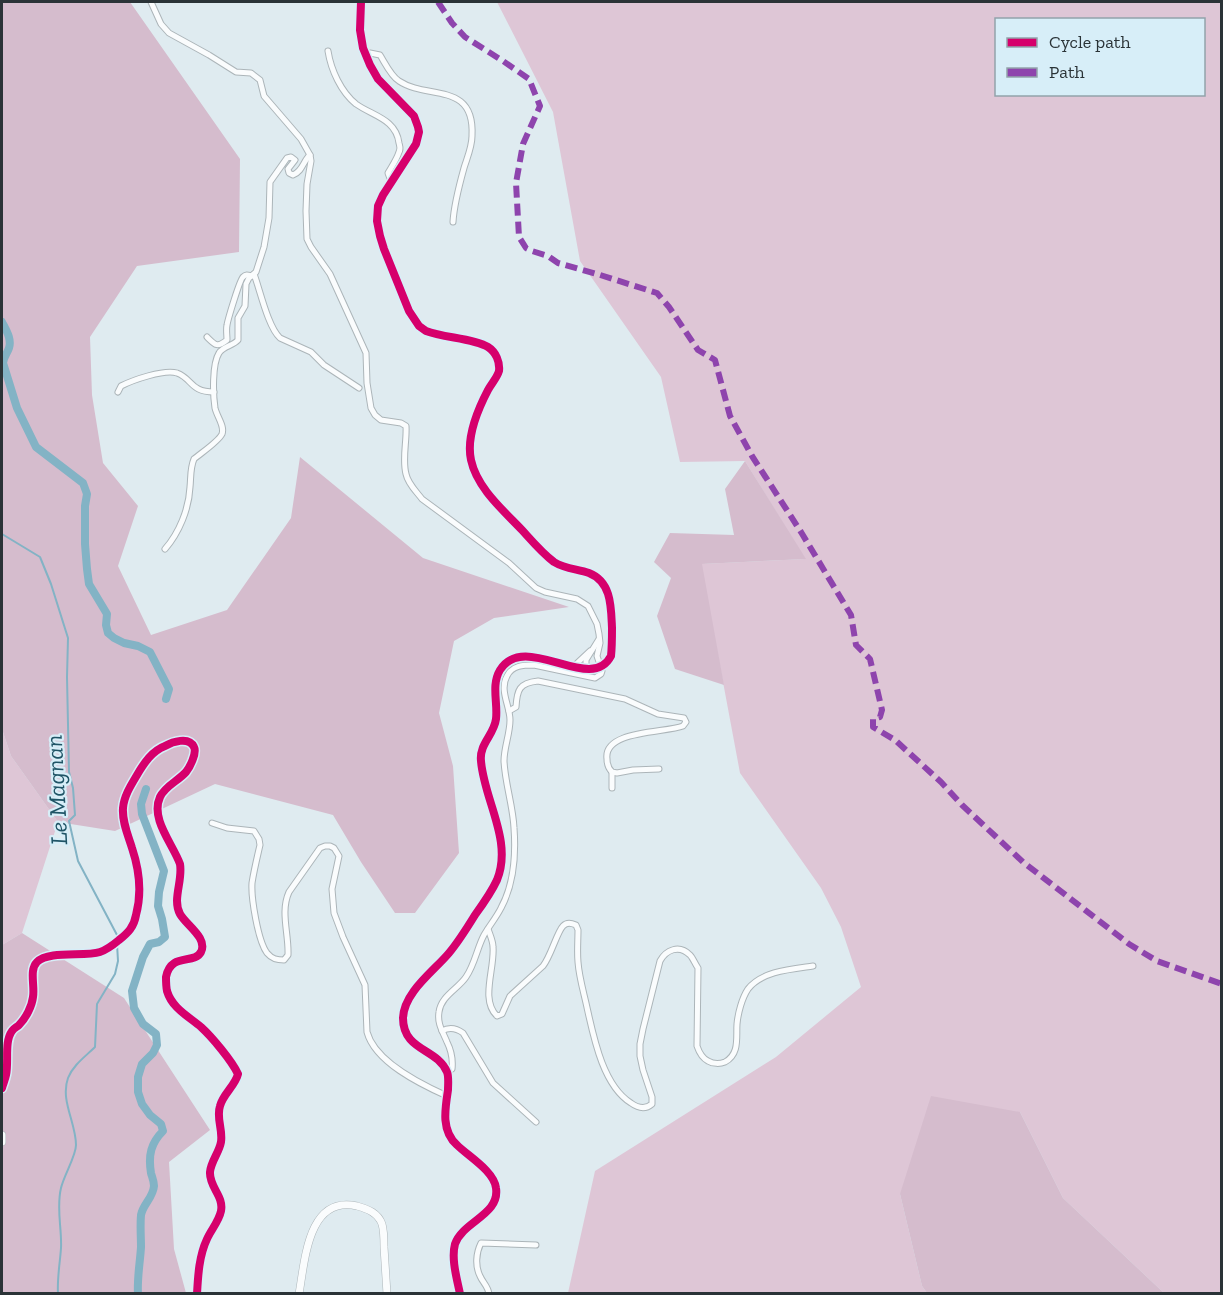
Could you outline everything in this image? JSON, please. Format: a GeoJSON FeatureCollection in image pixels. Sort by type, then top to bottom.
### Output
{"type":"FeatureCollection","features":[{"type":"Feature","properties":{"kind":"street"},"geometry":{"type":"LineString","coordinates":[[151,2],[165,29],[178,39],[236,72],[251,73],[260,80],[264,96],[301,139],[310,155],[305,227],[308,243],[330,274],[366,353],[371,408],[381,420],[406,426],[405,468],[411,486],[422,499],[509,563],[536,588],[577,599],[588,606],[597,624],[600,639],[597,656],[601,674],[595,678],[534,666],[519,666],[507,676],[504,687],[510,727],[504,747],[504,762],[514,828],[512,875],[501,909],[483,936],[467,977],[441,1004],[439,1022],[452,1061],[452,1069],[447,1072]]}},
{"type":"Feature","properties":{"kind":"street"},"geometry":{"type":"LineString","coordinates":[[361,2],[360,30],[366,56],[378,80],[414,116],[419,132],[416,144],[391,181],[378,207],[378,228],[384,249],[409,311],[422,329],[489,347],[498,358],[498,374],[480,406],[470,444],[471,460],[475,472],[494,500],[546,556],[562,566],[593,575],[606,587],[611,610],[612,651],[609,660],[601,667],[586,669],[539,658],[521,657],[503,666],[497,676],[496,722],[484,744],[481,762],[501,844],[501,867],[496,881],[480,908],[451,950],[413,992],[403,1015],[406,1035],[412,1042],[438,1060],[447,1072],[445,1115],[446,1128],[450,1137],[489,1173],[497,1189],[490,1209],[465,1230],[455,1244],[454,1255],[460,1293]]}},
{"type":"Feature","properties":{"kind":"street"},"geometry":{"type":"LineString","coordinates":[[328,51],[330,62],[345,92],[358,105],[391,124],[398,135],[399,152],[388,173],[391,181]]}},
{"type":"Feature","properties":{"kind":"street"},"geometry":{"type":"LineString","coordinates":[[366,56],[370,53],[380,55],[400,81],[451,96],[466,108],[471,123],[472,141],[453,222]]}},
{"type":"Feature","properties":{"kind":"street"},"geometry":{"type":"LineString","coordinates":[[165,549],[174,538],[185,513],[194,459],[220,438],[222,433],[222,426],[215,410],[216,362],[222,349],[233,345],[238,340],[238,318],[244,306],[246,284],[253,275],[264,247],[269,218],[270,182],[287,158],[291,157],[295,160],[288,169],[288,173],[293,174],[300,170],[310,155]]}},
{"type":"Feature","properties":{"kind":"street"},"geometry":{"type":"LineString","coordinates":[[207,337],[217,345],[227,340],[227,326],[239,282],[243,276],[253,275]]}},
{"type":"Feature","properties":{"kind":"street"},"geometry":{"type":"LineString","coordinates":[[253,275],[277,335],[311,352],[324,365],[359,388]]}},
{"type":"Feature","properties":{"kind":"street"},"geometry":{"type":"LineString","coordinates":[[118,392],[121,386],[130,381],[167,372],[177,373],[200,390],[214,392]]}},
{"type":"Feature","properties":{"kind":"street"},"geometry":{"type":"LineString","coordinates":[[574,666],[600,639]]}},
{"type":"Feature","properties":{"kind":"street"},"geometry":{"type":"LineString","coordinates":[[586,669],[586,660],[591,650]]}},
{"type":"Feature","properties":{"kind":"street"},"geometry":{"type":"LineString","coordinates":[[509,711],[516,707],[516,694],[519,688],[527,683],[538,681],[625,699],[658,714],[686,720],[680,728],[640,734],[611,744],[606,756],[612,772],[612,788]]}},
{"type":"Feature","properties":{"kind":"street"},"geometry":{"type":"LineString","coordinates":[[2,1088],[6,1076],[8,1042],[12,1031],[21,1024],[27,1014],[33,999],[33,970],[36,963],[50,956],[99,952],[129,932],[136,916],[140,893],[133,850],[123,822],[126,794],[146,760],[161,747],[181,741],[188,742],[194,746],[193,757],[186,771],[163,791],[157,814],[180,864],[178,907],[181,916],[198,936],[202,950],[197,957],[174,963],[167,974],[166,986],[174,1004],[207,1033],[238,1074],[219,1108],[221,1143],[210,1173],[222,1207],[203,1251],[197,1293]]}},
{"type":"Feature","properties":{"kind":"street"},"geometry":{"type":"LineString","coordinates":[[612,772],[659,769]]}},
{"type":"Feature","properties":{"kind":"street"},"geometry":{"type":"LineString","coordinates":[[212,823],[227,828],[254,831],[259,839],[260,845],[252,884],[253,902],[263,945],[274,959],[284,960],[288,955],[285,900],[289,892],[320,848],[330,846],[334,848],[339,858],[332,889],[334,912],[365,985],[369,1040],[382,1055],[404,1073],[447,1096]]}},
{"type":"Feature","properties":{"kind":"street"},"geometry":{"type":"LineString","coordinates":[[488,929],[494,949],[489,1001],[497,1016],[502,1014],[510,996],[548,960],[561,928],[567,924],[576,925],[580,977],[591,1027],[602,1062],[609,1079],[623,1097],[644,1108],[651,1104],[652,1097],[642,1063],[641,1038],[660,962],[665,953],[674,949],[685,951],[693,958],[698,968],[697,1046],[702,1056],[714,1063],[729,1060],[736,1049],[739,1012],[746,993],[752,985],[780,971],[813,966]]}},
{"type":"Feature","properties":{"kind":"street"},"geometry":{"type":"LineString","coordinates":[[442,1031],[454,1029],[462,1033],[493,1083],[536,1122]]}},
{"type":"Feature","properties":{"kind":"street"},"geometry":{"type":"LineString","coordinates":[[2,1135],[2,1142]]}},
{"type":"Feature","properties":{"kind":"street"},"geometry":{"type":"LineString","coordinates":[[299,1293],[314,1226],[329,1210],[336,1206],[347,1205],[370,1210],[380,1220],[387,1293]]}},
{"type":"Feature","properties":{"kind":"street"},"geometry":{"type":"LineString","coordinates":[[489,1293],[477,1268],[479,1246],[482,1243],[536,1245]]}},
{"type":"Feature","properties":{"kind":"shaded area"},"geometry":{"type":"Polygon","coordinates":[[[2,2],[130,2],[240,159],[239,252],[137,266],[90,337],[92,395],[103,463],[138,506],[118,566],[151,635],[227,610],[291,518],[300,457],[423,558],[569,607],[494,618],[454,641],[439,713],[453,766],[459,853],[415,913],[395,913],[333,815],[215,784],[115,831],[58,822],[11,756],[2,729],[2,2]]]}},
{"type":"Feature","properties":{"kind":"shaded area"},"geometry":{"type":"Polygon","coordinates":[[[497,2],[1221,2],[1221,1293],[1164,1293],[1063,1198],[1020,1112],[900,1194],[922,1286],[927,1293],[568,1293],[595,1171],[776,1057],[861,987],[841,927],[821,888],[740,773],[701,564],[805,559],[745,461],[680,462],[661,377],[580,261],[553,112],[497,2]]]}},
{"type":"Feature","properties":{"kind":"shaded area"},"geometry":{"type":"Polygon","coordinates":[[[745,461],[806,559],[702,564],[724,685],[675,669],[657,616],[671,578],[654,562],[670,533],[734,535],[725,489],[745,461]]]}},
{"type":"Feature","properties":{"kind":"shaded area"},"geometry":{"type":"Polygon","coordinates":[[[2,729],[11,756],[58,822],[22,933],[2,945],[2,729]]]}},
{"type":"Feature","properties":{"kind":"shaded area"},"geometry":{"type":"Polygon","coordinates":[[[22,933],[124,998],[210,1130],[169,1162],[174,1249],[186,1293],[2,1293],[2,945],[22,933]]]}},
{"type":"Feature","properties":{"kind":"shaded area"},"geometry":{"type":"Polygon","coordinates":[[[931,1096],[1020,1112],[1063,1198],[1164,1293],[927,1293],[922,1286],[900,1194],[931,1096]]]}},
{"type":"Feature","properties":{"kind":"waterway"},"geometry":{"type":"LineString","coordinates":[[2,322],[10,341],[3,363],[17,408],[36,447],[83,483],[87,494],[85,544],[89,584],[107,614],[108,633],[124,643],[150,652],[169,689],[166,699]]}},
{"type":"Feature","properties":{"kind":"waterway","name":"Le Magnan"},"geometry":{"type":"LineString","coordinates":[[2,534],[40,557],[68,638],[69,772],[75,815],[69,821],[78,861],[117,938]]}},
{"type":"Feature","properties":{"kind":"waterway"},"geometry":{"type":"LineString","coordinates":[[138,1294],[141,1215],[154,1186],[150,1155],[156,1140],[163,1131],[161,1124],[142,1104],[138,1092],[138,1077],[142,1064],[153,1053],[157,1045],[156,1034],[143,1024],[134,1008],[132,991],[143,957],[150,944],[159,942],[165,937],[158,906],[164,871],[142,814],[141,804],[146,789]]}},
{"type":"Feature","properties":{"kind":"waterway","name":"Le Magnan"},"geometry":{"type":"LineString","coordinates":[[58,1294],[61,1248],[60,1196],[76,1145],[67,1103],[66,1086],[73,1069],[95,1047],[97,1004],[115,974],[118,961],[117,944]]}},
{"type":"Feature","properties":{"kind":"marked path"},"geometry":{"type":"LineString","coordinates":[[438,2],[465,37],[529,79],[540,106],[523,144],[516,183],[519,237],[526,248],[548,256],[558,263],[657,293],[698,350],[715,360],[730,416],[752,456],[851,615],[856,645],[870,659],[882,710],[880,717],[873,719],[873,727],[895,740],[1023,862],[1129,944],[1157,961],[1222,984]]}},
{"type":"Feature","properties":{"kind":"cycle path"},"geometry":{"type":"LineString","coordinates":[[361,2],[360,30],[363,48],[370,65],[378,79],[414,116],[419,132],[416,144],[378,206],[377,221],[384,249],[409,311],[419,326],[426,331],[482,344],[491,349],[498,361],[498,374],[480,407],[471,433],[470,451],[474,470],[492,498],[554,562],[597,577],[609,596],[611,612],[611,656],[602,666],[589,669],[525,656],[511,660],[500,670],[495,688],[495,725],[484,744],[481,755],[483,776],[502,850],[497,880],[456,944],[414,991],[405,1008],[404,1029],[408,1037],[436,1058],[447,1072],[445,1119],[448,1133],[457,1145],[486,1170],[496,1188],[496,1197],[487,1212],[465,1229],[455,1244],[454,1262],[460,1294]]}},
{"type":"Feature","properties":{"kind":"cycle path"},"geometry":{"type":"LineString","coordinates":[[2,1088],[7,1070],[8,1041],[12,1031],[24,1019],[31,1004],[33,969],[37,962],[50,956],[100,952],[117,942],[132,926],[138,907],[139,881],[123,818],[125,799],[130,787],[152,754],[172,743],[184,741],[192,744],[195,750],[193,760],[186,772],[162,793],[158,814],[180,864],[178,908],[180,914],[199,937],[202,947],[198,956],[173,964],[166,977],[167,989],[169,997],[177,1007],[211,1037],[238,1074],[219,1110],[221,1142],[212,1164],[210,1177],[220,1201],[221,1211],[202,1252],[197,1294]]}}]}
